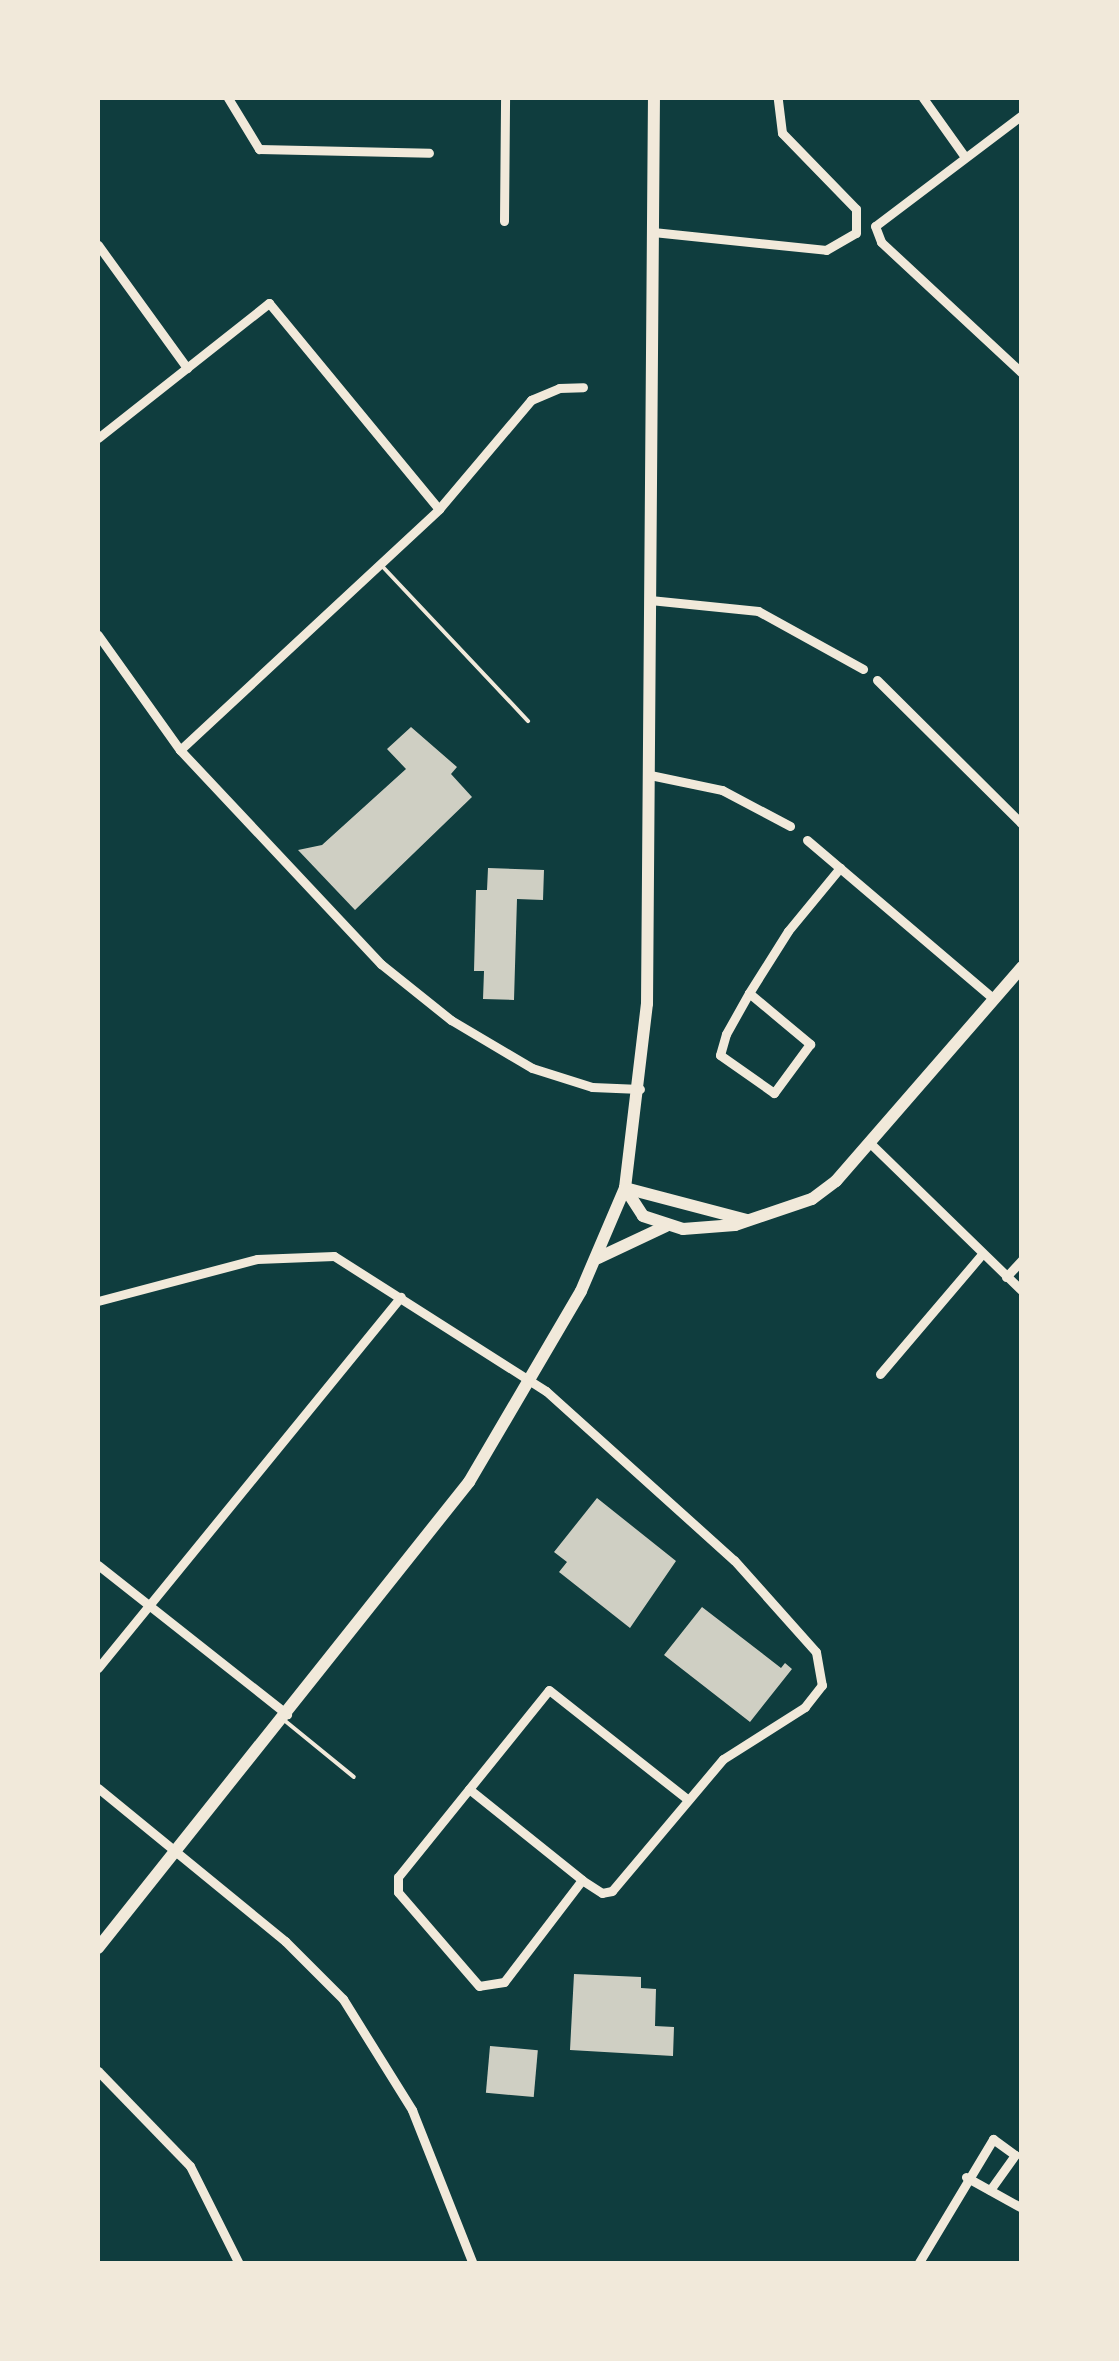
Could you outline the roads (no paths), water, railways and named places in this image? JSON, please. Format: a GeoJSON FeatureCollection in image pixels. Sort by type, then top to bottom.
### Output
{"type":"FeatureCollection","features":[{"type":"Feature","properties":{"kind":"main road"},"geometry":{"type":"LineString","coordinates":[[98,1948],[470,1482],[532,1380],[598,1258],[626,1188],[640,1089],[650,775],[654,98]]}},
{"type":"Feature","properties":{"kind":"main road"},"geometry":{"type":"LineString","coordinates":[[626,1188],[643,1216],[666,1226],[721,1228],[812,1199],[870,1142],[1022,967]]}},
{"type":"Feature","properties":{"kind":"main road"},"geometry":{"type":"LineString","coordinates":[[626,1188],[749,1220]]}},
{"type":"Feature","properties":{"kind":"main road"},"geometry":{"type":"LineString","coordinates":[[598,1258],[666,1226]]}},
{"type":"Feature","properties":{"kind":"street"},"geometry":{"type":"LineString","coordinates":[[228,98],[259,149],[428,152]]}},
{"type":"Feature","properties":{"kind":"street"},"geometry":{"type":"LineString","coordinates":[[504,221],[506,98]]}},
{"type":"Feature","properties":{"kind":"street"},"geometry":{"type":"LineString","coordinates":[[653,232],[826,250],[849,240],[860,226],[856,209],[782,132],[778,98]]}},
{"type":"Feature","properties":{"kind":"street"},"geometry":{"type":"LineString","coordinates":[[923,98],[965,157]]}},
{"type":"Feature","properties":{"kind":"street"},"geometry":{"type":"LineString","coordinates":[[1022,116],[875,226],[882,242],[1022,374]]}},
{"type":"Feature","properties":{"kind":"street"},"geometry":{"type":"LineString","coordinates":[[98,244],[187,368]]}},
{"type":"Feature","properties":{"kind":"street"},"geometry":{"type":"LineString","coordinates":[[98,438],[270,303],[439,509]]}},
{"type":"Feature","properties":{"kind":"street"},"geometry":{"type":"LineString","coordinates":[[180,750],[382,566],[439,509],[532,400],[559,388],[583,388]]}},
{"type":"Feature","properties":{"kind":"street"},"geometry":{"type":"LineString","coordinates":[[650,600],[758,611],[862,669]]}},
{"type":"Feature","properties":{"kind":"street"},"geometry":{"type":"LineString","coordinates":[[98,634],[180,750],[362,948],[450,1020],[558,1081],[640,1089]]}},
{"type":"Feature","properties":{"kind":"street"},"geometry":{"type":"LineString","coordinates":[[877,680],[1022,824]]}},
{"type":"Feature","properties":{"kind":"street"},"geometry":{"type":"LineString","coordinates":[[650,775],[722,790],[790,826]]}},
{"type":"Feature","properties":{"kind":"street"},"geometry":{"type":"LineString","coordinates":[[807,840],[994,999]]}},
{"type":"Feature","properties":{"kind":"street"},"geometry":{"type":"LineString","coordinates":[[748,993],[810,1044],[774,1093],[720,1055],[748,993],[840,868]]}},
{"type":"Feature","properties":{"kind":"street"},"geometry":{"type":"LineString","coordinates":[[870,1142],[1022,1291]]}},
{"type":"Feature","properties":{"kind":"street"},"geometry":{"type":"LineString","coordinates":[[98,1301],[257,1259],[318,1252],[400,1297],[532,1380],[734,1560],[816,1652],[822,1685],[785,1720],[723,1759],[612,1891],[582,1880],[468,1789]]}},
{"type":"Feature","properties":{"kind":"street"},"geometry":{"type":"LineString","coordinates":[[880,1374],[982,1254]]}},
{"type":"Feature","properties":{"kind":"street"},"geometry":{"type":"LineString","coordinates":[[1006,1277],[1022,1260]]}},
{"type":"Feature","properties":{"kind":"street"},"geometry":{"type":"LineString","coordinates":[[98,1668],[400,1297]]}},
{"type":"Feature","properties":{"kind":"street"},"geometry":{"type":"LineString","coordinates":[[98,1565],[285,1716]]}},
{"type":"Feature","properties":{"kind":"street"},"geometry":{"type":"LineString","coordinates":[[582,1880],[504,1982],[479,1986],[398,1892],[398,1877],[549,1690],[687,1799]]}},
{"type":"Feature","properties":{"kind":"street"},"geometry":{"type":"LineString","coordinates":[[98,1788],[285,1941],[366,2028],[426,2137],[473,2264]]}},
{"type":"Feature","properties":{"kind":"street"},"geometry":{"type":"LineString","coordinates":[[98,2071],[190,2166],[240,2264]]}},
{"type":"Feature","properties":{"kind":"street"},"geometry":{"type":"LineString","coordinates":[[918,2264],[966,2177],[993,2139],[1016,2155],[990,2190]]}},
{"type":"Feature","properties":{"kind":"street"},"geometry":{"type":"LineString","coordinates":[[966,2177],[1022,2208]]}},
{"type":"Feature","properties":{"kind":"lane"},"geometry":{"type":"LineString","coordinates":[[382,566],[528,721]]}},
{"type":"Feature","properties":{"kind":"lane"},"geometry":{"type":"LineString","coordinates":[[285,1716],[354,1777]]}}]}
